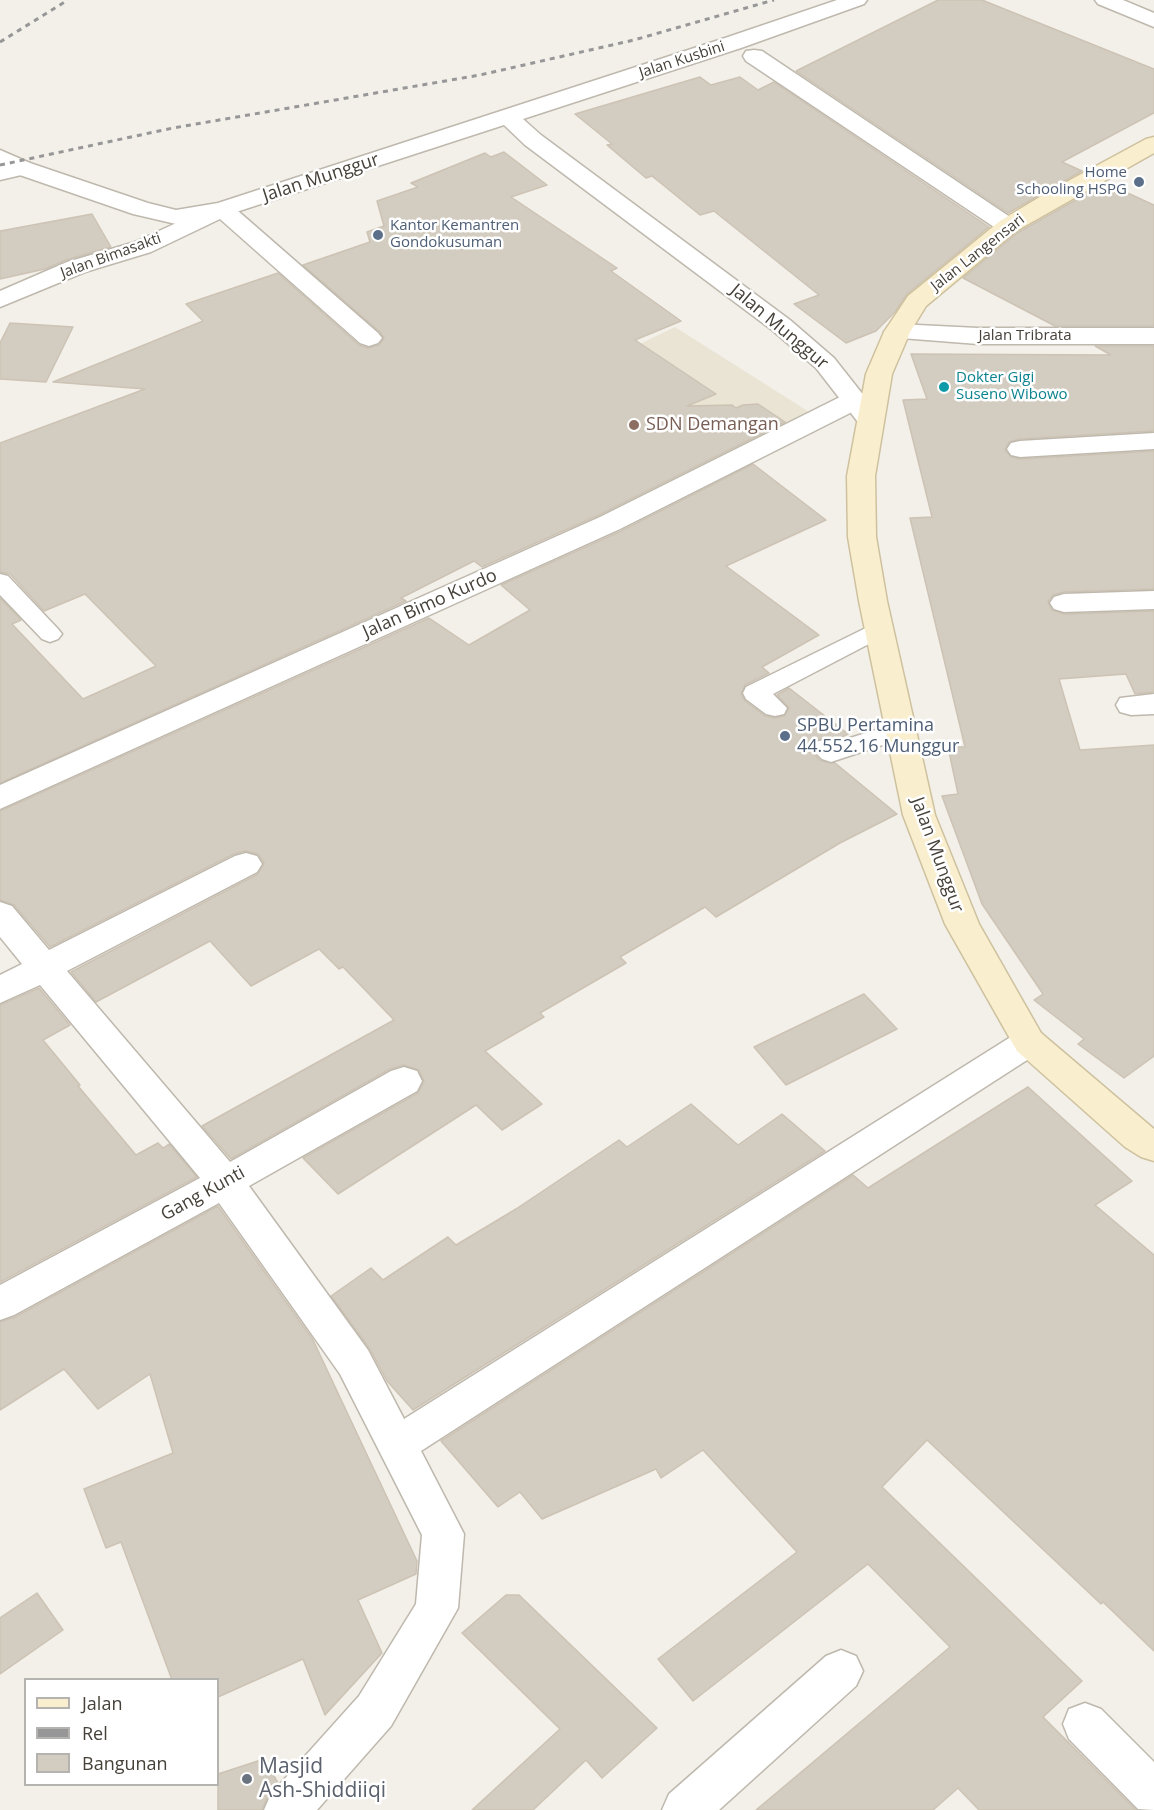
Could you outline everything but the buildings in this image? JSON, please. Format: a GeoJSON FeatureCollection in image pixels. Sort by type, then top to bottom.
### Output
{"type":"FeatureCollection","features":[{"type":"Feature","properties":{"kind":"main road","name":"Jalan Langensari"},"geometry":{"type":"LineString","coordinates":[[862,410],[897,333],[917,301],[1008,226],[1154,144]]}},
{"type":"Feature","properties":{"kind":"main road","name":"Jalan Munggur"},"geometry":{"type":"LineString","coordinates":[[862,410],[862,537],[878,630],[920,815],[962,924],[1029,1042],[1138,1137],[1154,1147]]}},
{"type":"Feature","properties":{"kind":"street","name":"Jalan Kusbini"},"geometry":{"type":"LineString","coordinates":[[507,116],[733,43],[857,0]]}},
{"type":"Feature","properties":{"kind":"street"},"geometry":{"type":"LineString","coordinates":[[1105,0],[1154,21]]}},
{"type":"Feature","properties":{"kind":"street"},"geometry":{"type":"LineString","coordinates":[[754,56],[1008,226]]}},
{"type":"Feature","properties":{"kind":"street","name":"Jalan Munggur"},"geometry":{"type":"LineString","coordinates":[[0,157],[11,171],[176,217],[222,209],[507,116],[532,140],[781,325],[825,363],[862,410]]}},
{"type":"Feature","properties":{"kind":"street"},"geometry":{"type":"LineString","coordinates":[[222,209],[369,339]]}},
{"type":"Feature","properties":{"kind":"street","name":"Jalan Bimasakti"},"geometry":{"type":"LineString","coordinates":[[0,300],[76,267],[143,247],[222,209]]}},
{"type":"Feature","properties":{"kind":"street"},"geometry":{"type":"LineString","coordinates":[[0,286],[76,267]]}},
{"type":"Feature","properties":{"kind":"street","name":"Jalan Tribrata"},"geometry":{"type":"LineString","coordinates":[[897,333],[978,336],[1154,336]]}},
{"type":"Feature","properties":{"kind":"street","name":"Jalan Bimo Kurdo"},"geometry":{"type":"LineString","coordinates":[[0,798],[862,410]]}},
{"type":"Feature","properties":{"kind":"street"},"geometry":{"type":"LineString","coordinates":[[1020,449],[1154,441]]}},
{"type":"Feature","properties":{"kind":"street"},"geometry":{"type":"LineString","coordinates":[[1064,603],[1154,600]]}},
{"type":"Feature","properties":{"kind":"street"},"geometry":{"type":"LineString","coordinates":[[0,990],[246,864]]}},
{"type":"Feature","properties":{"kind":"street"},"geometry":{"type":"LineString","coordinates":[[0,914],[225,1182],[354,1362],[399,1444],[443,1534],[437,1608],[375,1711],[287,1810]]}},
{"type":"Feature","properties":{"kind":"street"},"geometry":{"type":"LineString","coordinates":[[399,1444],[1029,1042]]}},
{"type":"Feature","properties":{"kind":"street","name":"Gang Kunti"},"geometry":{"type":"LineString","coordinates":[[0,1304],[225,1182],[404,1081]]}},
{"type":"Feature","properties":{"kind":"street"},"geometry":{"type":"LineString","coordinates":[[685,1810],[841,1671]]}},
{"type":"Feature","properties":{"kind":"street"},"geometry":{"type":"LineString","coordinates":[[1085,1724],[1154,1793]]}},
{"type":"Feature","properties":{"kind":"lane"},"geometry":{"type":"LineString","coordinates":[[0,581],[50,634]]}},
{"type":"Feature","properties":{"kind":"lane"},"geometry":{"type":"LineString","coordinates":[[775,708],[755,693],[878,630]]}},
{"type":"Feature","properties":{"kind":"lane"},"geometry":{"type":"LineString","coordinates":[[824,748],[831,753],[901,730]]}},
{"type":"Feature","properties":{"kind":"shaded area","name":"SDN Demangan"},"geometry":{"type":"Polygon","coordinates":[[[675,327],[814,415],[574,533],[453,434],[675,327]]]}},
{"type":"Feature","properties":{"kind":"railway"},"geometry":{"type":"LineString","coordinates":[[0,42],[68,0]]}},
{"type":"Feature","properties":{"kind":"railway"},"geometry":{"type":"LineString","coordinates":[[0,165],[173,128],[480,75],[634,40],[774,0]]}},
{"type":"Feature","properties":{"kind":"place","name":"Home Schooling HSPG"},"geometry":{"type":"Point","coordinates":[1139,182]}},
{"type":"Feature","properties":{"kind":"place","name":"Kantor Kemantren Gondokusuman"},"geometry":{"type":"Point","coordinates":[378,235]}},
{"type":"Feature","properties":{"kind":"place","name":"Dokter Gigi Suseno Wibowo"},"geometry":{"type":"Point","coordinates":[944,387]}},
{"type":"Feature","properties":{"kind":"place","name":"SDN Demangan"},"geometry":{"type":"Point","coordinates":[634,425]}},
{"type":"Feature","properties":{"kind":"place","name":"SPBU Pertamina 44.552.16 Munggur"},"geometry":{"type":"Point","coordinates":[785,736]}},
{"type":"Feature","properties":{"kind":"place","name":"Masjid Ash-Shiddiiqi"},"geometry":{"type":"Point","coordinates":[247,1779]}}]}
